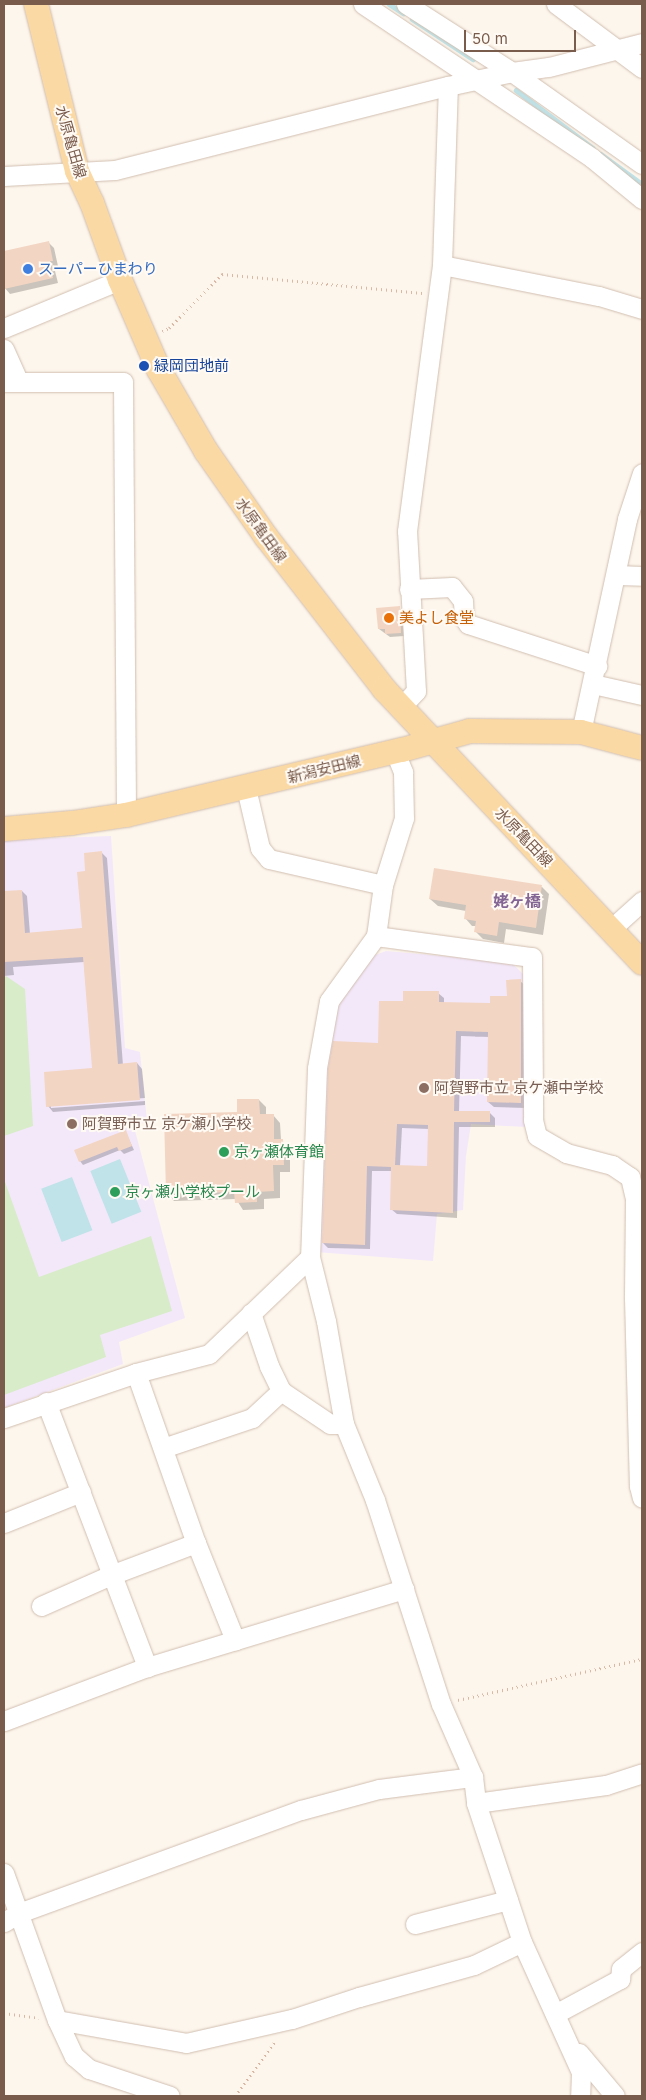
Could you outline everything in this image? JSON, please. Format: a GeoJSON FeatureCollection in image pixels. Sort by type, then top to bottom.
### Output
{"type":"FeatureCollection","features":[{"type":"Feature","properties":{"kind":"main road","name":"水原亀田線"},"geometry":{"type":"LineString","coordinates":[[36,4],[77,171],[92,203],[120,280],[160,370],[176,401],[231,488],[306,590],[384,689],[642,963]]}},
{"type":"Feature","properties":{"kind":"main road","name":"新潟安田線"},"geometry":{"type":"LineString","coordinates":[[4,828],[72,823],[126,815],[395,752],[470,731],[581,732],[642,748]]}},
{"type":"Feature","properties":{"kind":"street"},"geometry":{"type":"LineString","coordinates":[[363,4],[479,80],[592,158],[642,199]]}},
{"type":"Feature","properties":{"kind":"street"},"geometry":{"type":"LineString","coordinates":[[406,4],[512,72],[642,164]]}},
{"type":"Feature","properties":{"kind":"street"},"geometry":{"type":"LineString","coordinates":[[556,4],[642,68]]}},
{"type":"Feature","properties":{"kind":"street"},"geometry":{"type":"LineString","coordinates":[[4,176],[115,170],[448,86],[512,72],[549,67],[616,48],[642,43]]}},
{"type":"Feature","properties":{"kind":"street"},"geometry":{"type":"LineString","coordinates":[[401,707],[416,691],[407,531],[442,265],[448,86]]}},
{"type":"Feature","properties":{"kind":"street"},"geometry":{"type":"LineString","coordinates":[[442,265],[599,296],[642,309]]}},
{"type":"Feature","properties":{"kind":"street"},"geometry":{"type":"LineString","coordinates":[[4,328],[120,280]]}},
{"type":"Feature","properties":{"kind":"street"},"geometry":{"type":"LineString","coordinates":[[4,349],[12,382],[123,382],[126,815]]}},
{"type":"Feature","properties":{"kind":"street"},"geometry":{"type":"LineString","coordinates":[[581,732],[594,684],[627,520],[642,473]]}},
{"type":"Feature","properties":{"kind":"street"},"geometry":{"type":"LineString","coordinates":[[617,575],[642,576]]}},
{"type":"Feature","properties":{"kind":"street"},"geometry":{"type":"LineString","coordinates":[[409,589],[452,587],[463,601],[464,618],[468,624],[597,666]]}},
{"type":"Feature","properties":{"kind":"street"},"geometry":{"type":"LineString","coordinates":[[594,684],[642,695]]}},
{"type":"Feature","properties":{"kind":"street"},"geometry":{"type":"LineString","coordinates":[[395,752],[403,772],[404,818],[383,885],[376,936],[329,1000],[317,1068],[310,1257],[326,1321],[344,1424],[375,1500],[441,1704],[473,1777],[476,1803],[522,1942],[581,2072],[580,2096]]}},
{"type":"Feature","properties":{"kind":"street"},"geometry":{"type":"LineString","coordinates":[[246,788],[260,848],[269,859],[383,885]]}},
{"type":"Feature","properties":{"kind":"street"},"geometry":{"type":"LineString","coordinates":[[611,929],[642,901]]}},
{"type":"Feature","properties":{"kind":"street"},"geometry":{"type":"LineString","coordinates":[[376,936],[532,958],[533,1120],[537,1136],[566,1153],[612,1165],[630,1177],[635,1198],[639,1239],[634,1298],[639,1486],[642,1498]]}},
{"type":"Feature","properties":{"kind":"street"},"geometry":{"type":"LineString","coordinates":[[4,1418],[46,1402],[136,1373],[209,1354],[310,1257]]}},
{"type":"Feature","properties":{"kind":"street"},"geometry":{"type":"LineString","coordinates":[[251,1313],[269,1366],[282,1391],[330,1424],[344,1424]]}},
{"type":"Feature","properties":{"kind":"street"},"geometry":{"type":"LineString","coordinates":[[136,1373],[196,1543],[235,1640]]}},
{"type":"Feature","properties":{"kind":"street"},"geometry":{"type":"LineString","coordinates":[[163,1448],[252,1418],[282,1391]]}},
{"type":"Feature","properties":{"kind":"street"},"geometry":{"type":"LineString","coordinates":[[46,1402],[147,1667]]}},
{"type":"Feature","properties":{"kind":"street"},"geometry":{"type":"LineString","coordinates":[[4,1524],[80,1492]]}},
{"type":"Feature","properties":{"kind":"street"},"geometry":{"type":"LineString","coordinates":[[40,1606],[111,1575],[196,1543]]}},
{"type":"Feature","properties":{"kind":"street"},"geometry":{"type":"LineString","coordinates":[[4,1721],[147,1667],[404,1588]]}},
{"type":"Feature","properties":{"kind":"street"},"geometry":{"type":"LineString","coordinates":[[476,1803],[606,1785],[642,1773]]}},
{"type":"Feature","properties":{"kind":"street"},"geometry":{"type":"LineString","coordinates":[[11,1917],[301,1810],[379,1789],[473,1777]]}},
{"type":"Feature","properties":{"kind":"street"},"geometry":{"type":"LineString","coordinates":[[4,1873],[11,1917],[74,2056],[89,2069],[170,2096]]}},
{"type":"Feature","properties":{"kind":"street"},"geometry":{"type":"LineString","coordinates":[[414,1924],[508,1900]]}},
{"type":"Feature","properties":{"kind":"street"},"geometry":{"type":"LineString","coordinates":[[57,2020],[186,2044],[292,2019],[360,1997],[474,1965],[522,1942]]}},
{"type":"Feature","properties":{"kind":"street"},"geometry":{"type":"LineString","coordinates":[[555,2014],[620,1979],[621,1969],[642,1952]]}},
{"type":"Feature","properties":{"kind":"street"},"geometry":{"type":"LineString","coordinates":[[565,2035],[615,2096]]}},
{"type":"Feature","properties":{"kind":"path"},"geometry":{"type":"LineString","coordinates":[[147,338],[169,328],[222,274],[437,295]]}},
{"type":"Feature","properties":{"kind":"path"},"geometry":{"type":"LineString","coordinates":[[441,1704],[642,1659]]}},
{"type":"Feature","properties":{"kind":"path"},"geometry":{"type":"LineString","coordinates":[[4,2013],[57,2020]]}},
{"type":"Feature","properties":{"kind":"path"},"geometry":{"type":"LineString","coordinates":[[235,2096],[292,2019]]}},
{"type":"Feature","properties":{"kind":"shaded area","name":"阿賀野市立 京ケ瀬小学校"},"geometry":{"type":"Polygon","coordinates":[[[111,836],[125,1048],[140,1052],[147,1121],[134,1127],[185,1318],[119,1342],[123,1364],[4,1408],[4,840],[111,836]]]}},
{"type":"Feature","properties":{"kind":"shaded area","name":"阿賀野市立 京ケ瀬中学校"},"geometry":{"type":"Polygon","coordinates":[[[386,951],[511,962],[526,977],[526,1127],[471,1124],[466,1156],[463,1210],[437,1214],[433,1261],[316,1252],[322,1052],[334,995],[360,961],[386,951]]]}},
{"type":"Feature","properties":{"kind":"green space"},"geometry":{"type":"Polygon","coordinates":[[[6,976],[25,989],[33,1126],[4,1136],[4,977],[6,976]]]}},
{"type":"Feature","properties":{"kind":"green space"},"geometry":{"type":"Polygon","coordinates":[[[4,1179],[39,1277],[151,1236],[172,1311],[100,1335],[106,1357],[4,1395],[4,1179]]]}},
{"type":"Feature","properties":{"kind":"water","name":"京ヶ瀬小学校プール"},"geometry":{"type":"Polygon","coordinates":[[[120,1159],[141,1212],[112,1224],[90,1171],[120,1159]]]}},
{"type":"Feature","properties":{"kind":"water"},"geometry":{"type":"Polygon","coordinates":[[[72,1177],[92,1230],[62,1242],[41,1189],[72,1177]]]}},
{"type":"Feature","properties":{"kind":"building","name":"スーパーひまわり"},"geometry":{"type":"Polygon","coordinates":[[[49,241],[53,261],[49,261],[53,278],[4,289],[4,251],[49,241]]]}},
{"type":"Feature","properties":{"kind":"building","name":"美よし食堂"},"geometry":{"type":"Polygon","coordinates":[[[400,606],[401,633],[385,634],[385,629],[378,629],[376,608],[400,606]]]}},
{"type":"Feature","properties":{"kind":"building"},"geometry":{"type":"Polygon","coordinates":[[[102,851],[118,1064],[137,1062],[140,1100],[46,1107],[44,1072],[92,1068],[83,957],[4,962],[4,891],[22,890],[25,933],[82,928],[77,872],[85,871],[84,853],[102,851]]]}},
{"type":"Feature","properties":{"kind":"building"},"geometry":{"type":"Polygon","coordinates":[[[434,868],[542,885],[536,928],[499,922],[497,936],[474,932],[476,921],[464,919],[466,905],[429,899],[434,868]]]}},
{"type":"Feature","properties":{"kind":"building"},"geometry":{"type":"Polygon","coordinates":[[[521,979],[521,1103],[487,1102],[488,1032],[456,1031],[454,1111],[490,1111],[490,1122],[454,1122],[453,1213],[390,1210],[391,1167],[367,1166],[365,1245],[322,1243],[328,1069],[333,1041],[378,1043],[379,1001],[403,1001],[403,991],[439,991],[439,1002],[490,1003],[490,996],[507,996],[506,980],[521,979]],[[397,1124],[395,1165],[427,1166],[428,1125],[397,1124]]]}},
{"type":"Feature","properties":{"kind":"building","name":"京ヶ瀬体育館"},"geometry":{"type":"Polygon","coordinates":[[[237,1099],[259,1099],[260,1114],[274,1114],[274,1139],[283,1139],[284,1165],[273,1165],[274,1191],[257,1192],[257,1202],[235,1203],[234,1192],[166,1194],[164,1114],[237,1112],[237,1099]]]}},
{"type":"Feature","properties":{"kind":"building"},"geometry":{"type":"Polygon","coordinates":[[[126,1130],[132,1146],[119,1151],[117,1147],[79,1162],[74,1150],[126,1130]]]}},
{"type":"Feature","properties":{"kind":"waterway"},"geometry":{"type":"LineString","coordinates":[[389,4],[403,13]]}},
{"type":"Feature","properties":{"kind":"waterway"},"geometry":{"type":"LineString","coordinates":[[412,19],[473,59]]}},
{"type":"Feature","properties":{"kind":"waterway"},"geometry":{"type":"LineString","coordinates":[[516,90],[593,148]]}},
{"type":"Feature","properties":{"kind":"waterway"},"geometry":{"type":"LineString","coordinates":[[601,154],[642,184]]}},
{"type":"Feature","properties":{"kind":"place","name":"スーパーひまわり"},"geometry":{"type":"Point","coordinates":[28,269]}},
{"type":"Feature","properties":{"kind":"place","name":"緑岡団地前"},"geometry":{"type":"Point","coordinates":[144,366]}},
{"type":"Feature","properties":{"kind":"place","name":"美よし食堂"},"geometry":{"type":"Point","coordinates":[389,618]}},
{"type":"Feature","properties":{"kind":"place","name":"阿賀野市立 京ケ瀬中学校"},"geometry":{"type":"Point","coordinates":[424,1088]}},
{"type":"Feature","properties":{"kind":"place","name":"阿賀野市立 京ケ瀬小学校"},"geometry":{"type":"Point","coordinates":[72,1124]}},
{"type":"Feature","properties":{"kind":"place","name":"京ヶ瀬体育館"},"geometry":{"type":"Point","coordinates":[224,1152]}},
{"type":"Feature","properties":{"kind":"place","name":"京ヶ瀬小学校プール"},"geometry":{"type":"Point","coordinates":[115,1192]}},
{"type":"Feature","properties":{"kind":"district","name":"姥ヶ橋"},"geometry":{"type":"Point","coordinates":[517,901]}}]}
